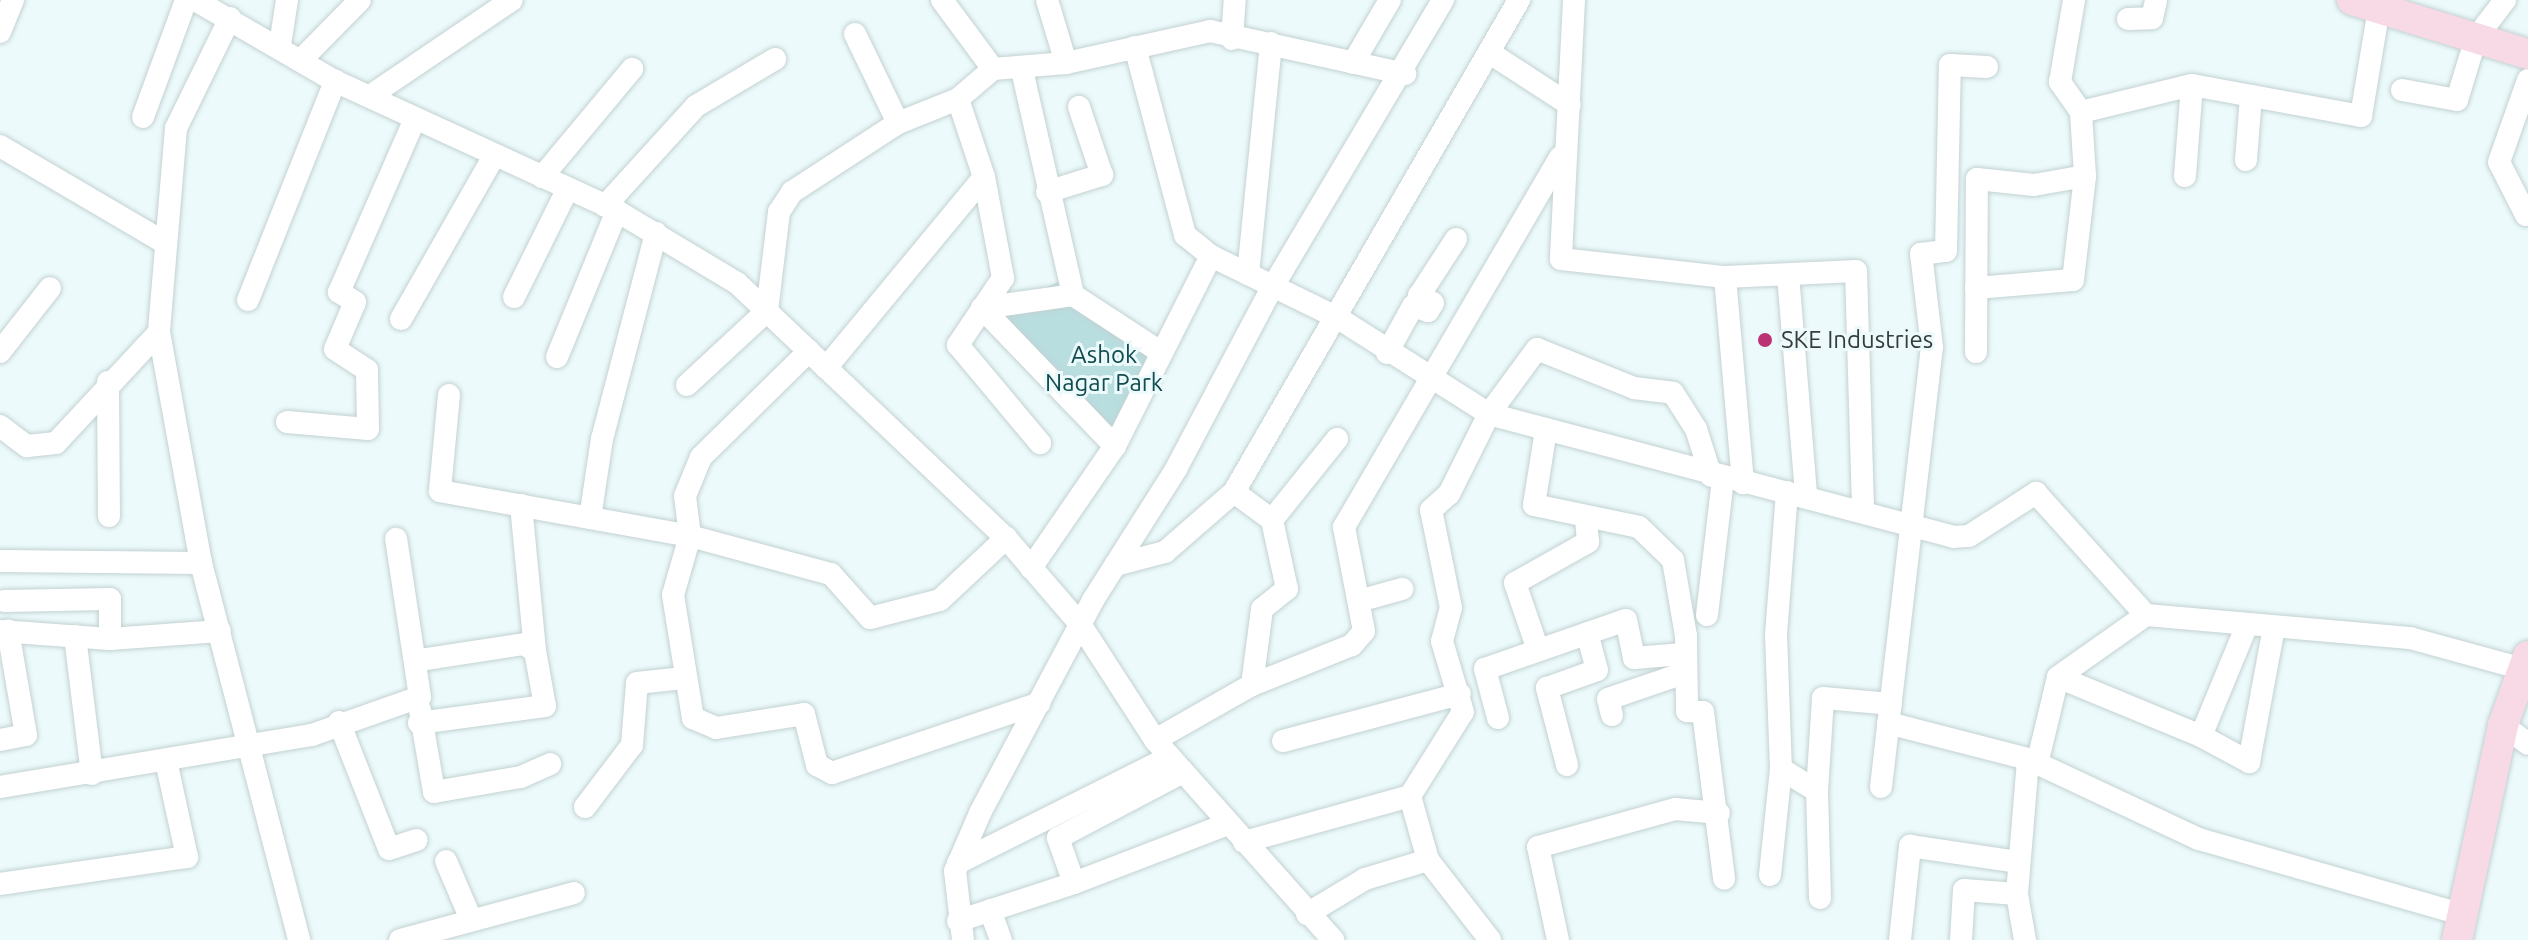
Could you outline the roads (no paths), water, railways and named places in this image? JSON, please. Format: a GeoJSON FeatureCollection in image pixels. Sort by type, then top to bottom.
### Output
{"type":"FeatureCollection","features":[{"type":"Feature","properties":{"kind":"street"},"geometry":{"type":"LineString","coordinates":[[0,32],[13,0]]}},
{"type":"Feature","properties":{"kind":"street"},"geometry":{"type":"LineString","coordinates":[[143,117],[186,0]]}},
{"type":"Feature","properties":{"kind":"street"},"geometry":{"type":"LineString","coordinates":[[195,0],[303,58],[335,81],[370,96],[414,121],[611,209],[737,283],[1006,538],[1080,624],[1155,740],[1333,940]]}},
{"type":"Feature","properties":{"kind":"street"},"geometry":{"type":"LineString","coordinates":[[280,45],[287,0]]}},
{"type":"Feature","properties":{"kind":"street"},"geometry":{"type":"LineString","coordinates":[[303,58],[360,0]]}},
{"type":"Feature","properties":{"kind":"street"},"geometry":{"type":"LineString","coordinates":[[370,96],[512,0]]}},
{"type":"Feature","properties":{"kind":"street"},"geometry":{"type":"LineString","coordinates":[[942,0],[993,69]]}},
{"type":"Feature","properties":{"kind":"street"},"geometry":{"type":"LineString","coordinates":[[1047,0],[1066,63]]}},
{"type":"Feature","properties":{"kind":"street"},"geometry":{"type":"LineString","coordinates":[[1232,39],[1235,0]]}},
{"type":"Feature","properties":{"kind":"street"},"geometry":{"type":"LineString","coordinates":[[1353,63],[1390,0]]}},
{"type":"Feature","properties":{"kind":"street"},"geometry":{"type":"LineString","coordinates":[[961,930],[958,863],[1080,624],[1176,469],[1272,288],[1405,74],[1443,0]]}},
{"type":"Feature","properties":{"kind":"street"},"geometry":{"type":"LineString","coordinates":[[1115,565],[1165,552],[1234,492],[1338,318],[1422,159],[1490,53],[1519,0]]}},
{"type":"Feature","properties":{"kind":"street"},"geometry":{"type":"LineString","coordinates":[[1574,0],[1561,259],[1725,277],[1856,271],[1863,508]]}},
{"type":"Feature","properties":{"kind":"street"},"geometry":{"type":"LineString","coordinates":[[1976,288],[2073,280],[2085,176],[2081,112],[2060,82],[2074,0]]}},
{"type":"Feature","properties":{"kind":"street"},"geometry":{"type":"LineString","coordinates":[[2128,19],[2152,18],[2156,0]]}},
{"type":"Feature","properties":{"kind":"street"},"geometry":{"type":"LineString","coordinates":[[2402,90],[2457,100],[2476,38],[2505,0]]}},
{"type":"Feature","properties":{"kind":"street"},"geometry":{"type":"LineString","coordinates":[[2081,112],[2192,85],[2361,116],[2373,3],[2528,54]]}},
{"type":"Feature","properties":{"kind":"street"},"geometry":{"type":"LineString","coordinates":[[230,18],[176,128],[162,241],[159,332],[201,563],[220,631],[244,745],[299,940]]}},
{"type":"Feature","properties":{"kind":"street"},"geometry":{"type":"LineString","coordinates":[[687,385],[767,311],[779,212],[792,192],[898,123],[958,99],[993,69],[1022,70],[1066,63],[1210,31],[1232,39],[1271,43],[1405,74]]}},
{"type":"Feature","properties":{"kind":"street"},"geometry":{"type":"LineString","coordinates":[[855,34],[898,123]]}},
{"type":"Feature","properties":{"kind":"street"},"geometry":{"type":"LineString","coordinates":[[1248,274],[1271,43]]}},
{"type":"Feature","properties":{"kind":"street"},"geometry":{"type":"LineString","coordinates":[[1135,47],[1185,235],[1211,256],[1338,318],[1387,353],[1489,414],[1725,479],[1863,508],[1969,536],[2036,493],[2146,615]]}},
{"type":"Feature","properties":{"kind":"street"},"geometry":{"type":"LineString","coordinates":[[1490,53],[1570,105]]}},
{"type":"Feature","properties":{"kind":"street"},"geometry":{"type":"LineString","coordinates":[[557,357],[611,209],[696,106],[775,59]]}},
{"type":"Feature","properties":{"kind":"street"},"geometry":{"type":"LineString","coordinates":[[1881,787],[1932,347],[1921,254],[1946,251],[1950,65],[1987,67]]}},
{"type":"Feature","properties":{"kind":"street"},"geometry":{"type":"LineString","coordinates":[[542,177],[632,69]]}},
{"type":"Feature","properties":{"kind":"street"},"geometry":{"type":"LineString","coordinates":[[1022,70],[1047,192],[1073,295]]}},
{"type":"Feature","properties":{"kind":"street"},"geometry":{"type":"LineString","coordinates":[[2526,215],[2499,162],[2528,80]]}},
{"type":"Feature","properties":{"kind":"street"},"geometry":{"type":"LineString","coordinates":[[248,300],[335,81]]}},
{"type":"Feature","properties":{"kind":"street"},"geometry":{"type":"LineString","coordinates":[[2185,176],[2192,85]]}},
{"type":"Feature","properties":{"kind":"street"},"geometry":{"type":"LineString","coordinates":[[2246,160],[2251,96]]}},
{"type":"Feature","properties":{"kind":"street"},"geometry":{"type":"LineString","coordinates":[[958,99],[984,177],[1003,278],[958,345],[961,356],[1040,443]]}},
{"type":"Feature","properties":{"kind":"street"},"geometry":{"type":"LineString","coordinates":[[1047,192],[1102,175],[1079,107]]}},
{"type":"Feature","properties":{"kind":"street"},"geometry":{"type":"LineString","coordinates":[[287,422],[368,429],[367,370],[335,349],[355,302],[339,292],[414,121]]}},
{"type":"Feature","properties":{"kind":"street"},"geometry":{"type":"LineString","coordinates":[[0,146],[162,241]]}},
{"type":"Feature","properties":{"kind":"street"},"geometry":{"type":"LineString","coordinates":[[1155,740],[1252,685],[1352,645],[1364,631],[1344,527],[1434,382],[1565,149]]}},
{"type":"Feature","properties":{"kind":"street"},"geometry":{"type":"LineString","coordinates":[[401,319],[494,156]]}},
{"type":"Feature","properties":{"kind":"street"},"geometry":{"type":"LineString","coordinates":[[1976,352],[1977,179],[2034,185],[2085,176]]}},
{"type":"Feature","properties":{"kind":"street"},"geometry":{"type":"LineString","coordinates":[[826,368],[984,177]]}},
{"type":"Feature","properties":{"kind":"street"},"geometry":{"type":"LineString","coordinates":[[514,297],[567,190]]}},
{"type":"Feature","properties":{"kind":"street"},"geometry":{"type":"LineString","coordinates":[[590,518],[602,439],[656,233]]}},
{"type":"Feature","properties":{"kind":"street"},"geometry":{"type":"LineString","coordinates":[[1387,353],[1413,306],[1428,311],[1433,303],[1419,296],[1456,239]]}},
{"type":"Feature","properties":{"kind":"street"},"geometry":{"type":"LineString","coordinates":[[1031,568],[1115,446],[1211,256]]}},
{"type":"Feature","properties":{"kind":"street"},"geometry":{"type":"LineString","coordinates":[[1770,875],[1781,769],[1776,634],[1796,494],[1788,275]]}},
{"type":"Feature","properties":{"kind":"street"},"geometry":{"type":"LineString","coordinates":[[1707,615],[1725,479],[1725,277]]}},
{"type":"Feature","properties":{"kind":"street"},"geometry":{"type":"LineString","coordinates":[[0,352],[50,288]]}},
{"type":"Feature","properties":{"kind":"street"},"geometry":{"type":"LineString","coordinates":[[982,308],[1073,295],[1162,353]]}},
{"type":"Feature","properties":{"kind":"street"},"geometry":{"type":"LineString","coordinates":[[982,308],[1115,446]]}},
{"type":"Feature","properties":{"kind":"street"},"geometry":{"type":"LineString","coordinates":[[0,426],[27,446],[56,443],[108,382],[159,332]]}},
{"type":"Feature","properties":{"kind":"street"},"geometry":{"type":"LineString","coordinates":[[1244,842],[1410,796],[1457,729],[1460,694],[1442,641],[1451,608],[1431,510],[1449,494],[1489,414],[1537,349],[1634,388],[1673,393],[1725,479]]}},
{"type":"Feature","properties":{"kind":"street"},"geometry":{"type":"LineString","coordinates":[[809,351],[701,457],[685,496],[690,536],[673,595],[684,678],[702,728],[804,714],[817,765],[832,773],[1040,703]]}},
{"type":"Feature","properties":{"kind":"street"},"geometry":{"type":"LineString","coordinates":[[108,382],[109,516]]}},
{"type":"Feature","properties":{"kind":"street"},"geometry":{"type":"LineString","coordinates":[[449,395],[440,491],[690,536],[831,574],[870,618],[940,600],[1006,538]]}},
{"type":"Feature","properties":{"kind":"street"},"geometry":{"type":"LineString","coordinates":[[1546,430],[1534,505],[1639,527],[1673,560],[1687,711],[1703,712],[1719,813],[1724,879]]}},
{"type":"Feature","properties":{"kind":"street"},"geometry":{"type":"LineString","coordinates":[[1272,520],[1337,439]]}},
{"type":"Feature","properties":{"kind":"street"},"geometry":{"type":"LineString","coordinates":[[1234,492],[1272,520],[1287,589],[1262,609],[1252,685]]}},
{"type":"Feature","properties":{"kind":"street"},"geometry":{"type":"LineString","coordinates":[[419,723],[545,706],[535,651],[521,505]]}},
{"type":"Feature","properties":{"kind":"street"},"geometry":{"type":"LineString","coordinates":[[1538,650],[1515,583],[1588,542],[1586,517]]}},
{"type":"Feature","properties":{"kind":"street"},"geometry":{"type":"LineString","coordinates":[[396,539],[419,660],[419,723],[434,792],[521,777],[550,764]]}},
{"type":"Feature","properties":{"kind":"street"},"geometry":{"type":"LineString","coordinates":[[0,561],[201,563]]}},
{"type":"Feature","properties":{"kind":"street"},"geometry":{"type":"LineString","coordinates":[[1359,601],[1402,589]]}},
{"type":"Feature","properties":{"kind":"street"},"geometry":{"type":"LineString","coordinates":[[4,601],[110,599],[110,639]]}},
{"type":"Feature","properties":{"kind":"street"},"geometry":{"type":"LineString","coordinates":[[1820,898],[1817,791],[1823,698],[1890,714],[2032,761],[2199,839],[2459,927],[2503,725],[2524,662],[2410,638],[2146,615],[2058,677],[2032,761],[2019,862],[2017,894],[2029,939]]}},
{"type":"Feature","properties":{"kind":"street"},"geometry":{"type":"LineString","coordinates":[[1498,718],[1485,669],[1626,620],[1634,658],[1684,663]]}},
{"type":"Feature","properties":{"kind":"street"},"geometry":{"type":"LineString","coordinates":[[2201,736],[2247,625]]}},
{"type":"Feature","properties":{"kind":"street"},"geometry":{"type":"LineString","coordinates":[[2058,677],[2201,736],[2249,762],[2274,627]]}},
{"type":"Feature","properties":{"kind":"street"},"geometry":{"type":"LineString","coordinates":[[0,740],[26,735],[4,631],[110,639],[220,631]]}},
{"type":"Feature","properties":{"kind":"street"},"geometry":{"type":"LineString","coordinates":[[1567,765],[1547,688],[1597,670],[1587,633]]}},
{"type":"Feature","properties":{"kind":"street"},"geometry":{"type":"LineString","coordinates":[[75,636],[92,774]]}},
{"type":"Feature","properties":{"kind":"street"},"geometry":{"type":"LineString","coordinates":[[419,660],[487,645],[524,644],[535,651]]}},
{"type":"Feature","properties":{"kind":"street"},"geometry":{"type":"LineString","coordinates":[[1612,715],[1608,699],[1684,663]]}},
{"type":"Feature","properties":{"kind":"street"},"geometry":{"type":"LineString","coordinates":[[585,807],[632,745],[637,683],[684,678]]}},
{"type":"Feature","properties":{"kind":"street"},"geometry":{"type":"LineString","coordinates":[[1283,741],[1460,694]]}},
{"type":"Feature","properties":{"kind":"street"},"geometry":{"type":"LineString","coordinates":[[0,787],[167,765],[244,745],[312,735],[339,722],[420,697]]}},
{"type":"Feature","properties":{"kind":"street"},"geometry":{"type":"LineString","coordinates":[[339,722],[389,849],[417,840]]}},
{"type":"Feature","properties":{"kind":"street"},"geometry":{"type":"LineString","coordinates":[[2503,725],[2528,744]]}},
{"type":"Feature","properties":{"kind":"street"},"geometry":{"type":"LineString","coordinates":[[0,884],[187,857],[167,765]]}},
{"type":"Feature","properties":{"kind":"street"},"geometry":{"type":"LineString","coordinates":[[958,863],[1176,765]]}},
{"type":"Feature","properties":{"kind":"street"},"geometry":{"type":"LineString","coordinates":[[1074,883],[1058,838],[1176,765]]}},
{"type":"Feature","properties":{"kind":"street"},"geometry":{"type":"LineString","coordinates":[[1781,769],[1817,791]]}},
{"type":"Feature","properties":{"kind":"street"},"geometry":{"type":"LineString","coordinates":[[1410,796],[1428,860],[1490,940]]}},
{"type":"Feature","properties":{"kind":"street"},"geometry":{"type":"LineString","coordinates":[[1558,940],[1538,847],[1675,809],[1719,813]]}},
{"type":"Feature","properties":{"kind":"street"},"geometry":{"type":"LineString","coordinates":[[961,930],[990,910],[1074,883],[1228,824]]}},
{"type":"Feature","properties":{"kind":"street"},"geometry":{"type":"LineString","coordinates":[[1900,940],[1910,846],[2019,862]]}},
{"type":"Feature","properties":{"kind":"street"},"geometry":{"type":"LineString","coordinates":[[1307,914],[1365,879],[1428,860]]}},
{"type":"Feature","properties":{"kind":"street"},"geometry":{"type":"LineString","coordinates":[[446,861],[470,917]]}},
{"type":"Feature","properties":{"kind":"street"},"geometry":{"type":"LineString","coordinates":[[1961,940],[1964,890],[2017,894]]}},
{"type":"Feature","properties":{"kind":"street"},"geometry":{"type":"LineString","coordinates":[[400,940],[470,917],[574,893]]}},
{"type":"Feature","properties":{"kind":"street"},"geometry":{"type":"LineString","coordinates":[[990,910],[1001,940]]}},
{"type":"Feature","properties":{"kind":"place","name":"SKE Industries"},"geometry":{"type":"Point","coordinates":[1765,340]}},
{"type":"Feature","properties":{"kind":"park label","name":"Ashok Nagar Park"},"geometry":{"type":"Point","coordinates":[1104,369]}}]}
